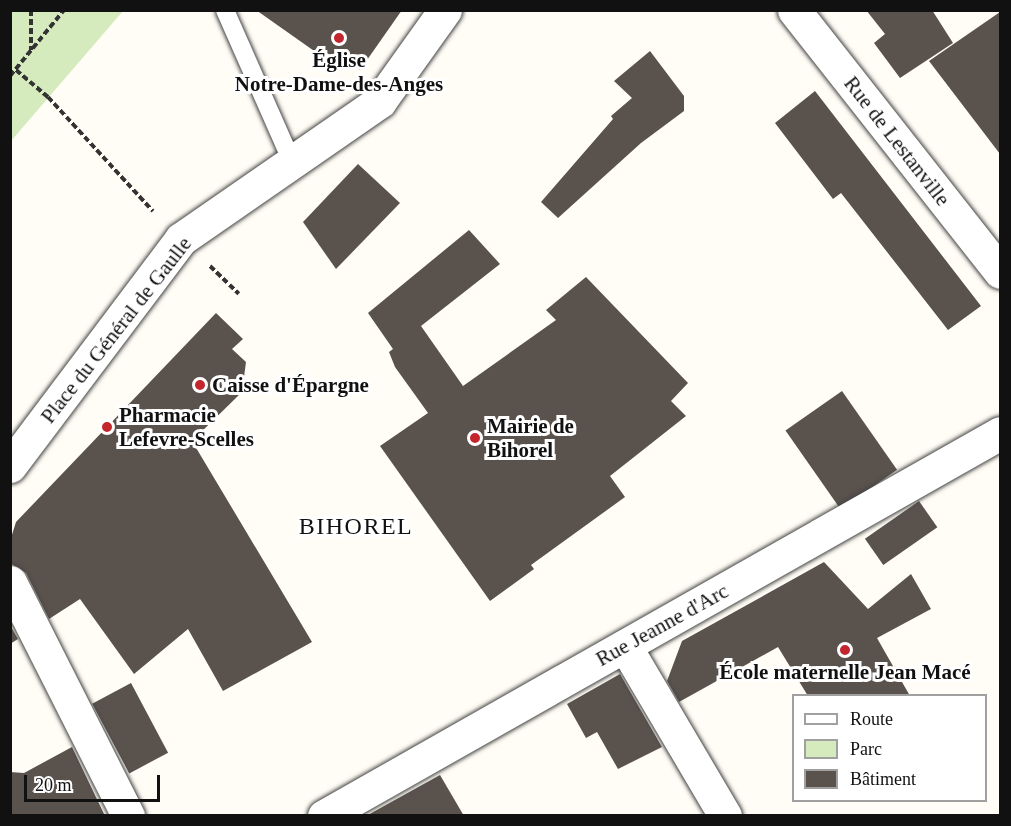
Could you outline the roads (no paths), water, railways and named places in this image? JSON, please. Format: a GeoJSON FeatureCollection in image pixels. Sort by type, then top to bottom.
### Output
{"type":"FeatureCollection","features":[{"type":"Feature","properties":{"kind":"street","name":"Place du Général de Gaulle"},"geometry":{"type":"LineString","coordinates":[[10,466],[181,238],[381,101],[445,10]]}},
{"type":"Feature","properties":{"kind":"street","name":"Rue de Lestanville"},"geometry":{"type":"LineString","coordinates":[[794,10],[1000,272]]}},
{"type":"Feature","properties":{"kind":"street","name":"Rue Jeanne d'Arc"},"geometry":{"type":"LineString","coordinates":[[324,816],[1000,434]]}},
{"type":"Feature","properties":{"kind":"street"},"geometry":{"type":"LineString","coordinates":[[10,582],[128,816]]}},
{"type":"Feature","properties":{"kind":"street"},"geometry":{"type":"LineString","coordinates":[[625,646],[725,816]]}},
{"type":"Feature","properties":{"kind":"lane"},"geometry":{"type":"LineString","coordinates":[[225,10],[292,162]]}},
{"type":"Feature","properties":{"kind":"place","name":"Église Notre-Dame-des-Anges"},"geometry":{"type":"Point","coordinates":[339,38]}},
{"type":"Feature","properties":{"kind":"place","name":"Caisse d'Épargne"},"geometry":{"type":"Point","coordinates":[200,385]}},
{"type":"Feature","properties":{"kind":"place","name":"Pharmacie Lefevre-Scelles"},"geometry":{"type":"Point","coordinates":[107,427]}},
{"type":"Feature","properties":{"kind":"place","name":"Mairie de Bihorel"},"geometry":{"type":"Point","coordinates":[475,438]}},
{"type":"Feature","properties":{"kind":"place","name":"École maternelle Jean Macé"},"geometry":{"type":"Point","coordinates":[845,650]}},
{"type":"Feature","properties":{"kind":"district","name":"BIHOREL"},"geometry":{"type":"Point","coordinates":[356,527]}}]}
